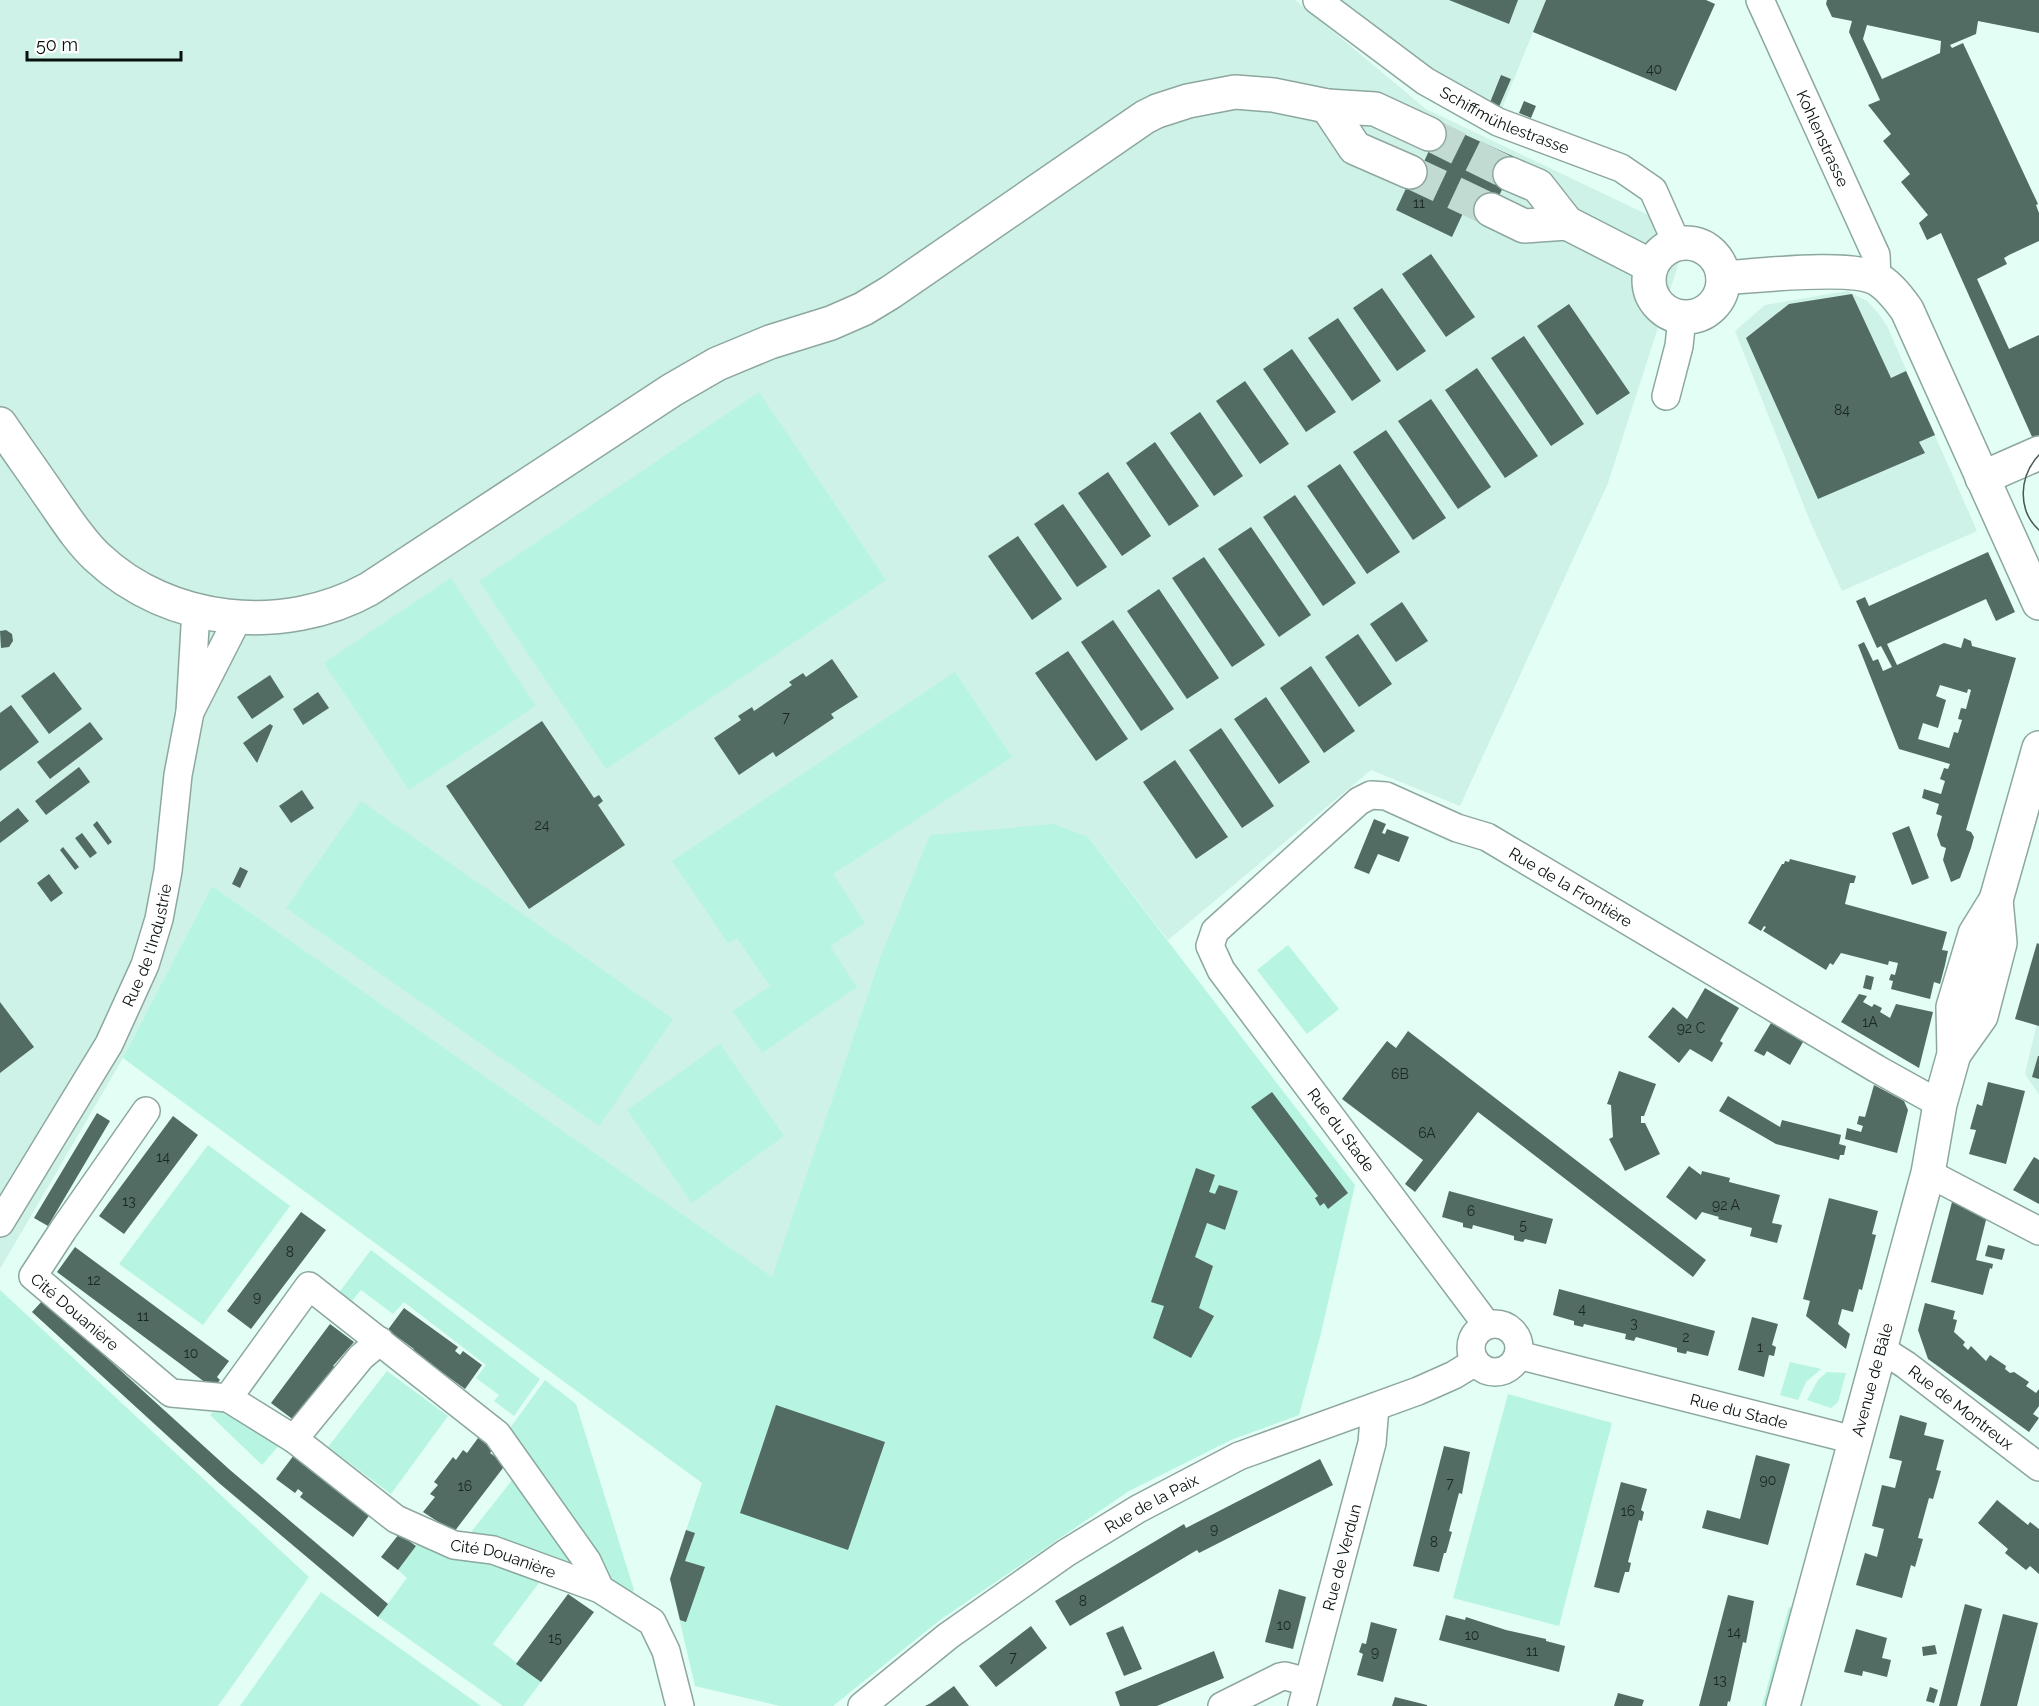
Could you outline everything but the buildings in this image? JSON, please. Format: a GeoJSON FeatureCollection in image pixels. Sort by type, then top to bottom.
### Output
{"type":"FeatureCollection","features":[{"type":"Feature","properties":{"kind":"main road"},"geometry":{"type":"LineString","coordinates":[[0,424],[68,521],[97,557],[120,574],[148,591],[217,616],[238,618],[287,616],[349,600],[369,589],[672,390],[717,364],[770,342],[863,309],[1157,111],[1188,101],[1235,92],[1274,95],[1327,106],[1375,109],[1429,134]]}},
{"type":"Feature","properties":{"kind":"main road"},"geometry":{"type":"LineString","coordinates":[[1327,106],[1355,148],[1410,172]]}},
{"type":"Feature","properties":{"kind":"main road"},"geometry":{"type":"LineString","coordinates":[[1510,174],[1538,186],[1567,223],[1651,266]]}},
{"type":"Feature","properties":{"kind":"main road"},"geometry":{"type":"LineString","coordinates":[[1491,210],[1524,226],[1567,223]]}},
{"type":"Feature","properties":{"kind":"main road"},"geometry":{"type":"LineString","coordinates":[[1677,244],[1698,245],[1708,250],[1721,267],[1723,288],[1715,305],[1700,315],[1682,318],[1672,315],[1656,304],[1648,285],[1651,266],[1661,252],[1677,244]]}},
{"type":"Feature","properties":{"kind":"main road"},"geometry":{"type":"LineString","coordinates":[[1723,278],[1822,272],[1858,274],[1877,279],[1893,292],[1907,310],[2039,603]]}},
{"type":"Feature","properties":{"kind":"main road"},"geometry":{"type":"LineString","coordinates":[[1982,478],[2039,453]]}},
{"type":"Feature","properties":{"kind":"main road"},"geometry":{"type":"LineString","coordinates":[[1996,900],[2037,762]]}},
{"type":"Feature","properties":{"kind":"main road","name":"Avenue de Bâle"},"geometry":{"type":"LineString","coordinates":[[1783,1706],[1928,1173],[1940,1104],[1954,1054],[1953,1007],[1975,934],[1996,900]]}},
{"type":"Feature","properties":{"kind":"main road","name":"Avenue de Bâle"},"geometry":{"type":"LineString","coordinates":[[1954,1054],[1981,1016],[2000,943],[1996,900]]}},
{"type":"Feature","properties":{"kind":"street","name":"Schiffmühlestrasse"},"geometry":{"type":"LineString","coordinates":[[1317,0],[1425,81],[1498,122],[1621,168],[1653,190],[1677,244]]}},
{"type":"Feature","properties":{"kind":"street","name":"Kohlenstrasse"},"geometry":{"type":"LineString","coordinates":[[1760,0],[1876,255],[1877,279]]}},
{"type":"Feature","properties":{"kind":"street"},"geometry":{"type":"LineString","coordinates":[[1666,396],[1679,346],[1682,318]]}},
{"type":"Feature","properties":{"kind":"street","name":"Rue de l'Industrie"},"geometry":{"type":"LineString","coordinates":[[0,1223],[109,1044],[145,965],[159,919],[168,871],[178,775],[190,712],[196,610]]}},
{"type":"Feature","properties":{"kind":"street","name":"Rue de l'Industrie"},"geometry":{"type":"LineString","coordinates":[[190,712],[238,618]]}},
{"type":"Feature","properties":{"kind":"street","name":"Rue de la Frontière"},"geometry":{"type":"LineString","coordinates":[[1215,931],[1359,801],[1371,795],[1386,796],[1457,828],[1487,837],[1877,1069],[1940,1104]]}},
{"type":"Feature","properties":{"kind":"street","name":"Rue du Stade"},"geometry":{"type":"LineString","coordinates":[[1215,931],[1210,946],[1221,970],[1487,1324]]}},
{"type":"Feature","properties":{"kind":"street","name":"Cité Douanière"},"geometry":{"type":"LineString","coordinates":[[146,1111],[33,1276],[171,1393],[228,1398],[294,1439],[396,1519],[454,1545],[493,1550],[600,1589],[652,1623],[666,1651],[680,1706]]}},
{"type":"Feature","properties":{"kind":"street","name":"Rue de l'Industrie"},"geometry":{"type":"LineString","coordinates":[[0,1185],[42,1155]]}},
{"type":"Feature","properties":{"kind":"street"},"geometry":{"type":"LineString","coordinates":[[1928,1173],[2039,1231]]}},
{"type":"Feature","properties":{"kind":"street","name":"Cité Douanière"},"geometry":{"type":"LineString","coordinates":[[228,1398],[309,1286],[497,1434],[587,1561],[600,1589]]}},
{"type":"Feature","properties":{"kind":"street"},"geometry":{"type":"LineString","coordinates":[[1499,1323],[1509,1328],[1515,1335],[1519,1346],[1518,1355],[1509,1368],[1498,1372],[1486,1371],[1475,1362],[1471,1354],[1474,1335],[1487,1324],[1499,1323]]}},
{"type":"Feature","properties":{"kind":"street"},"geometry":{"type":"LineString","coordinates":[[294,1439],[361,1358],[380,1341]]}},
{"type":"Feature","properties":{"kind":"street","name":"Rue de Montreux"},"geometry":{"type":"LineString","coordinates":[[1881,1349],[1906,1365],[2039,1467]]}},
{"type":"Feature","properties":{"kind":"street","name":"Rue du Stade"},"geometry":{"type":"LineString","coordinates":[[1518,1355],[1854,1440]]}},
{"type":"Feature","properties":{"kind":"street","name":"Rue de la Paix"},"geometry":{"type":"LineString","coordinates":[[862,1706],[948,1636],[1066,1553],[1138,1509],[1239,1456],[1418,1391],[1454,1375],[1475,1362]]}},
{"type":"Feature","properties":{"kind":"street","name":"Rue de Verdun"},"geometry":{"type":"LineString","coordinates":[[1305,1694],[1372,1443],[1375,1407]]}},
{"type":"Feature","properties":{"kind":"street"},"geometry":{"type":"LineString","coordinates":[[1222,1706],[1285,1676],[1305,1694]]}},
{"type":"Feature","properties":{"kind":"shaded area"},"geometry":{"type":"Polygon","coordinates":[[[0,0],[1295,0],[1426,109],[1688,234],[1608,483],[1460,806],[1371,770],[1168,940],[1088,837],[879,961],[772,1278],[212,886],[123,1058],[0,1269],[0,0]]]}},
{"type":"Feature","properties":{"kind":"shaded area"},"geometry":{"type":"Polygon","coordinates":[[[1335,0],[1546,0],[1501,111],[1450,84],[1335,0]]]}},
{"type":"Feature","properties":{"kind":"shaded area"},"geometry":{"type":"Polygon","coordinates":[[[1847,291],[1867,301],[1887,326],[1977,531],[1842,591],[1810,521],[1735,331],[1765,305],[1847,291]]]}},
{"type":"Feature","properties":{"kind":"shaded area"},"geometry":{"type":"Polygon","coordinates":[[[2039,1015],[2039,1095],[2025,1074],[2039,1015]]]}},
{"type":"Feature","properties":{"kind":"green space"},"geometry":{"type":"Polygon","coordinates":[[[759,392],[886,580],[606,769],[479,581],[759,392]]]}},
{"type":"Feature","properties":{"kind":"green space"},"geometry":{"type":"Polygon","coordinates":[[[451,578],[536,706],[409,790],[324,663],[451,578]]]}},
{"type":"Feature","properties":{"kind":"green space"},"geometry":{"type":"Polygon","coordinates":[[[955,672],[1012,757],[833,874],[865,923],[830,946],[857,987],[762,1053],[733,1011],[770,986],[737,938],[728,943],[672,861],[955,672]]]}},
{"type":"Feature","properties":{"kind":"green space"},"geometry":{"type":"Polygon","coordinates":[[[361,801],[673,1019],[599,1126],[286,908],[361,801]]]}},
{"type":"Feature","properties":{"kind":"green space"},"geometry":{"type":"Polygon","coordinates":[[[1054,824],[1088,837],[1355,1185],[1321,1333],[1299,1415],[1231,1440],[1129,1491],[940,1620],[833,1706],[780,1706],[695,1686],[670,1579],[702,1483],[123,1058],[212,886],[772,1277],[879,961],[930,835],[1054,824]]]}},
{"type":"Feature","properties":{"kind":"green space"},"geometry":{"type":"Polygon","coordinates":[[[1288,945],[1339,1009],[1307,1034],[1257,970],[1288,945]]]}},
{"type":"Feature","properties":{"kind":"green space"},"geometry":{"type":"Polygon","coordinates":[[[720,1044],[784,1136],[692,1203],[627,1110],[720,1044]]]}},
{"type":"Feature","properties":{"kind":"green space"},"geometry":{"type":"Polygon","coordinates":[[[208,1145],[290,1206],[203,1325],[119,1264],[208,1145]]]}},
{"type":"Feature","properties":{"kind":"green space"},"geometry":{"type":"Polygon","coordinates":[[[371,1250],[540,1379],[514,1416],[494,1401],[499,1395],[476,1378],[486,1365],[404,1302],[393,1314],[361,1290],[350,1303],[338,1294],[371,1250]]]}},
{"type":"Feature","properties":{"kind":"green space"},"geometry":{"type":"Polygon","coordinates":[[[0,1290],[309,1577],[218,1706],[0,1706],[0,1290]]]}},
{"type":"Feature","properties":{"kind":"green space"},"geometry":{"type":"Polygon","coordinates":[[[1790,1362],[1821,1369],[1806,1382],[1798,1400],[1780,1395],[1790,1362]]]}},
{"type":"Feature","properties":{"kind":"green space"},"geometry":{"type":"Polygon","coordinates":[[[387,1371],[448,1416],[391,1494],[328,1447],[387,1371]]]}},
{"type":"Feature","properties":{"kind":"green space"},"geometry":{"type":"Polygon","coordinates":[[[1827,1372],[1846,1373],[1838,1402],[1831,1408],[1807,1400],[1818,1380],[1827,1372]]]}},
{"type":"Feature","properties":{"kind":"green space"},"geometry":{"type":"Polygon","coordinates":[[[545,1380],[576,1404],[634,1590],[628,1597],[621,1596],[507,1432],[545,1380]]]}},
{"type":"Feature","properties":{"kind":"green space"},"geometry":{"type":"Polygon","coordinates":[[[1508,1394],[1612,1423],[1559,1626],[1453,1598],[1508,1394]]]}},
{"type":"Feature","properties":{"kind":"green space"},"geometry":{"type":"Polygon","coordinates":[[[215,1409],[281,1443],[262,1465],[210,1415],[215,1409]]]}},
{"type":"Feature","properties":{"kind":"green space"},"geometry":{"type":"Polygon","coordinates":[[[516,1475],[578,1566],[468,1536],[516,1475]]]}},
{"type":"Feature","properties":{"kind":"green space"},"geometry":{"type":"Polygon","coordinates":[[[421,1539],[488,1557],[541,1580],[493,1644],[541,1682],[523,1706],[503,1706],[378,1617],[407,1578],[398,1570],[421,1539]]]}},
{"type":"Feature","properties":{"kind":"green space"},"geometry":{"type":"Polygon","coordinates":[[[321,1592],[481,1706],[240,1706],[321,1592]]]}},
{"type":"Feature","properties":{"kind":"green space"},"geometry":{"type":"Polygon","coordinates":[[[1789,1607],[1793,1608],[1766,1706],[1762,1706],[1789,1607]]]}},
{"type":"Feature","properties":{"kind":"tunnel"},"geometry":{"type":"LineString","coordinates":[[1429,134],[1510,174]]}},
{"type":"Feature","properties":{"kind":"tunnel"},"geometry":{"type":"LineString","coordinates":[[1410,172],[1491,210]]}},
{"type":"Feature","properties":{"kind":"tram line"},"geometry":{"type":"LineString","coordinates":[[2039,455],[2027,473],[2023,493],[2027,513],[2039,530]]}}]}
